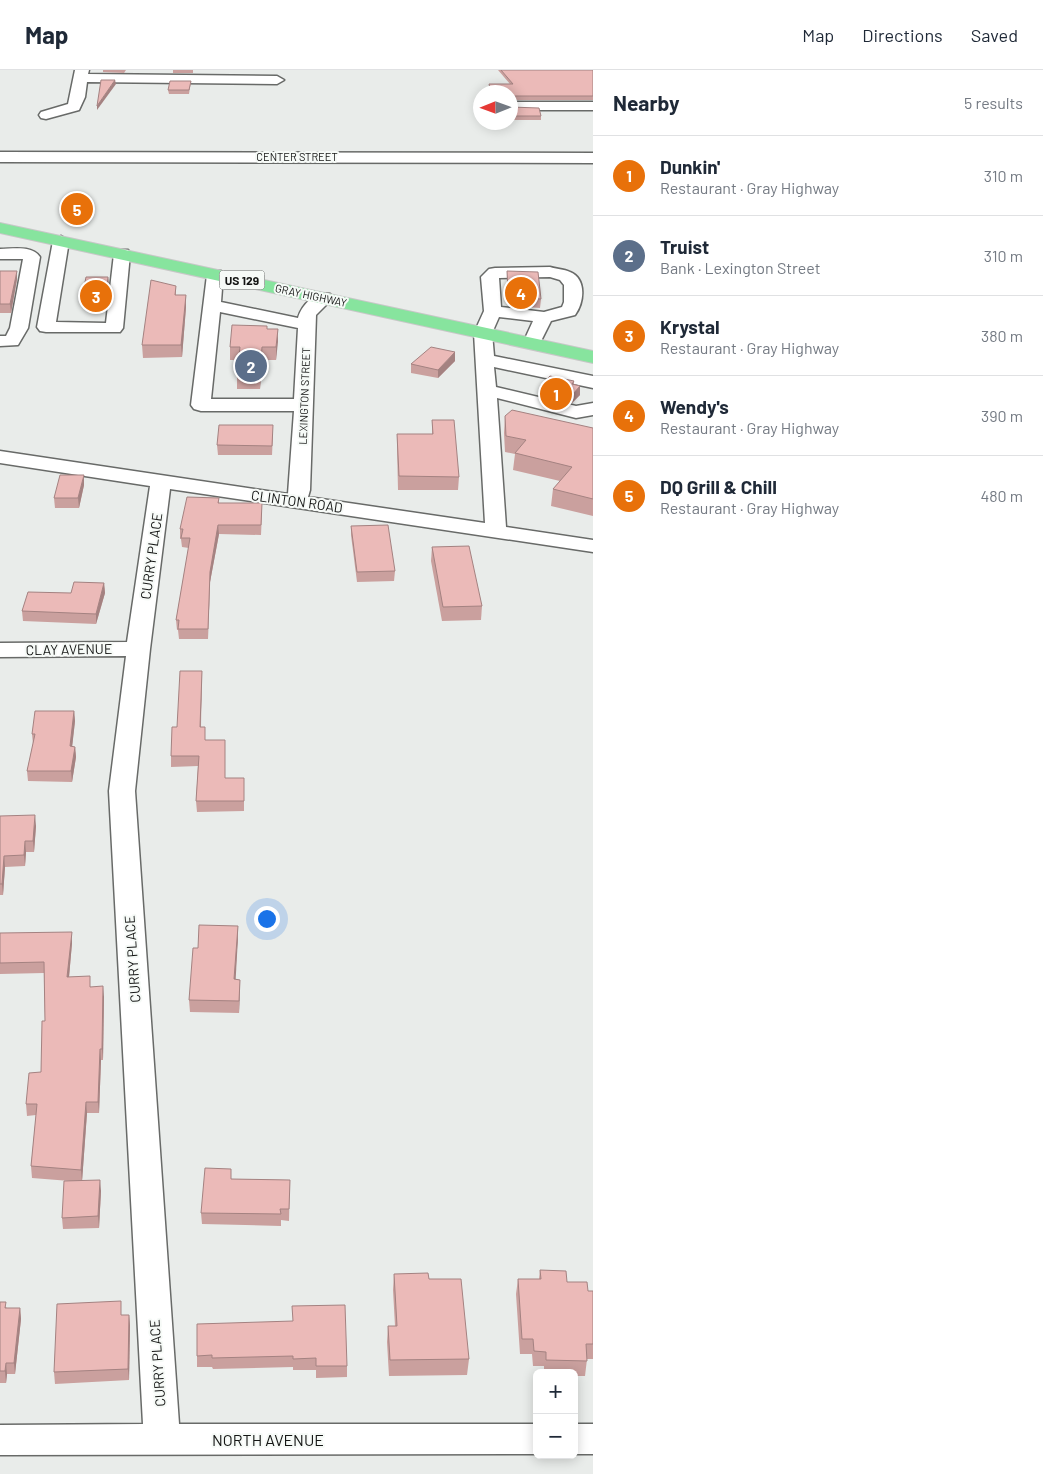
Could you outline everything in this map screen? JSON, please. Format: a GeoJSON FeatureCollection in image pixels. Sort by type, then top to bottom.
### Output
{"type":"FeatureCollection","features":[{"type":"Feature","properties":{"kind":"highway","name":"GRAY HIGHWAY"},"geometry":{"type":"LineString","coordinates":[[0,228],[593,357]]}},
{"type":"Feature","properties":{"kind":"street"},"geometry":{"type":"LineString","coordinates":[[46,115],[74,108],[78,97],[81,74],[277,80]]}},
{"type":"Feature","properties":{"kind":"street"},"geometry":{"type":"LineString","coordinates":[[518,106],[593,106]]}},
{"type":"Feature","properties":{"kind":"street","name":"CENTER STREET"},"geometry":{"type":"LineString","coordinates":[[0,157],[593,158]]}},
{"type":"Feature","properties":{"kind":"street"},"geometry":{"type":"LineString","coordinates":[[26,254],[42,237]]}},
{"type":"Feature","properties":{"kind":"street"},"geometry":{"type":"LineString","coordinates":[[61,241],[46,327],[114,328],[122,254]]}},
{"type":"Feature","properties":{"kind":"street"},"geometry":{"type":"LineString","coordinates":[[0,254],[26,254],[32,257],[19,328],[4,344]]}},
{"type":"Feature","properties":{"kind":"street"},"geometry":{"type":"LineString","coordinates":[[492,306],[552,315],[569,311],[573,302],[574,284],[566,276],[550,272],[495,273],[488,277],[492,306],[483,333],[487,390],[501,416],[496,531]]}},
{"type":"Feature","properties":{"kind":"street"},"geometry":{"type":"LineString","coordinates":[[215,274],[201,404],[304,405]]}},
{"type":"Feature","properties":{"kind":"street","name":"LEXINGTON STREET"},"geometry":{"type":"LineString","coordinates":[[296,501],[300,490],[307,315],[314,305],[324,298]]}},
{"type":"Feature","properties":{"kind":"street"},"geometry":{"type":"LineString","coordinates":[[212,306],[307,326]]}},
{"type":"Feature","properties":{"kind":"street"},"geometry":{"type":"LineString","coordinates":[[532,343],[552,315]]}},
{"type":"Feature","properties":{"kind":"street"},"geometry":{"type":"LineString","coordinates":[[485,360],[593,382]]}},
{"type":"Feature","properties":{"kind":"street"},"geometry":{"type":"LineString","coordinates":[[487,390],[584,411]]}},
{"type":"Feature","properties":{"kind":"street"},"geometry":{"type":"LineString","coordinates":[[501,416],[529,400]]}},
{"type":"Feature","properties":{"kind":"street"},"geometry":{"type":"LineString","coordinates":[[561,430],[584,411]]}},
{"type":"Feature","properties":{"kind":"street","name":"CLINTON ROAD"},"geometry":{"type":"LineString","coordinates":[[0,457],[593,546]]}},
{"type":"Feature","properties":{"kind":"street","name":"CURRY PLACE"},"geometry":{"type":"LineString","coordinates":[[161,481],[138,649],[122,791],[162,1439]]}},
{"type":"Feature","properties":{"kind":"street","name":"CLAY AVENUE"},"geometry":{"type":"LineString","coordinates":[[0,650],[138,649]]}},
{"type":"Feature","properties":{"kind":"street","name":"NORTH AVENUE"},"geometry":{"type":"LineString","coordinates":[[0,1440],[533,1440]]}},
{"type":"Feature","properties":{"kind":"street"},"geometry":{"type":"LineString","coordinates":[[578,1440],[593,1440]]}},
{"type":"Feature","properties":{"kind":"building"},"geometry":{"type":"Polygon","coordinates":[[[501,70],[593,70],[593,96],[518,96],[518,85],[489,84],[513,84],[501,70]]]}},
{"type":"Feature","properties":{"kind":"building"},"geometry":{"type":"Polygon","coordinates":[[[101,80],[115,80],[97,106],[101,80]]]}},
{"type":"Feature","properties":{"kind":"building"},"geometry":{"type":"Polygon","coordinates":[[[170,81],[191,81],[189,90],[168,90],[170,81]]]}},
{"type":"Feature","properties":{"kind":"building"},"geometry":{"type":"Polygon","coordinates":[[[518,107],[539,108],[541,116],[518,116],[518,107]]]}},
{"type":"Feature","properties":{"kind":"building"},"geometry":{"type":"Polygon","coordinates":[[[0,271],[17,271],[10,304],[0,304],[0,271]]]}},
{"type":"Feature","properties":{"kind":"building"},"geometry":{"type":"Polygon","coordinates":[[[507,271],[538,272],[541,299],[512,298],[512,292],[508,292],[507,271]]]}},
{"type":"Feature","properties":{"kind":"building"},"geometry":{"type":"Polygon","coordinates":[[[86,277],[108,277],[106,297],[82,297],[86,277]]]}},
{"type":"Feature","properties":{"kind":"building"},"geometry":{"type":"Polygon","coordinates":[[[151,280],[176,286],[175,295],[186,295],[181,345],[142,345],[151,280]]]}},
{"type":"Feature","properties":{"kind":"building"},"geometry":{"type":"Polygon","coordinates":[[[232,325],[267,326],[267,329],[278,329],[276,347],[262,347],[260,376],[237,376],[240,347],[230,347],[232,325]]]}},
{"type":"Feature","properties":{"kind":"building"},"geometry":{"type":"Polygon","coordinates":[[[431,347],[455,352],[438,370],[411,364],[431,347]]]}},
{"type":"Feature","properties":{"kind":"building"},"geometry":{"type":"Polygon","coordinates":[[[550,376],[574,381],[572,384],[580,386],[573,394],[540,386],[550,376]]]}},
{"type":"Feature","properties":{"kind":"building"},"geometry":{"type":"Polygon","coordinates":[[[512,410],[593,428],[593,499],[553,489],[572,467],[515,453],[526,440],[506,436],[505,416],[512,410]]]}},
{"type":"Feature","properties":{"kind":"building"},"geometry":{"type":"Polygon","coordinates":[[[432,420],[454,420],[459,477],[399,476],[397,434],[433,434],[432,420]]]}},
{"type":"Feature","properties":{"kind":"building"},"geometry":{"type":"Polygon","coordinates":[[[219,425],[273,425],[272,446],[217,445],[219,425]]]}},
{"type":"Feature","properties":{"kind":"building"},"geometry":{"type":"Polygon","coordinates":[[[60,475],[84,475],[78,498],[54,498],[60,475]]]}},
{"type":"Feature","properties":{"kind":"building"},"geometry":{"type":"Polygon","coordinates":[[[187,497],[219,498],[218,503],[262,503],[261,525],[218,525],[210,572],[208,629],[178,629],[179,620],[176,620],[190,538],[181,538],[183,529],[180,529],[187,497]]]}},
{"type":"Feature","properties":{"kind":"building"},"geometry":{"type":"Polygon","coordinates":[[[388,525],[395,571],[357,572],[351,526],[388,525]]]}},
{"type":"Feature","properties":{"kind":"building"},"geometry":{"type":"Polygon","coordinates":[[[469,546],[482,606],[443,607],[432,547],[469,546]]]}},
{"type":"Feature","properties":{"kind":"building"},"geometry":{"type":"Polygon","coordinates":[[[74,582],[104,583],[96,614],[22,611],[28,592],[71,593],[74,582]]]}},
{"type":"Feature","properties":{"kind":"building"},"geometry":{"type":"Polygon","coordinates":[[[180,671],[202,671],[200,727],[205,727],[205,740],[225,740],[225,778],[244,778],[244,801],[196,801],[199,756],[171,756],[172,727],[177,727],[180,671]]]}},
{"type":"Feature","properties":{"kind":"building"},"geometry":{"type":"Polygon","coordinates":[[[35,711],[74,711],[70,746],[75,747],[71,771],[27,771],[35,734],[32,734],[35,711]]]}},
{"type":"Feature","properties":{"kind":"building"},"geometry":{"type":"Polygon","coordinates":[[[35,815],[33,841],[25,841],[24,855],[4,856],[2,884],[0,884],[0,816],[35,815]]]}},
{"type":"Feature","properties":{"kind":"building"},"geometry":{"type":"Polygon","coordinates":[[[199,925],[238,926],[234,979],[240,980],[239,1001],[189,1000],[193,948],[198,948],[199,925]]]}},
{"type":"Feature","properties":{"kind":"building"},"geometry":{"type":"Polygon","coordinates":[[[72,932],[67,977],[90,976],[90,987],[103,986],[102,1049],[100,1049],[98,1102],[86,1102],[81,1170],[31,1166],[37,1104],[26,1104],[29,1073],[41,1072],[42,1021],[45,1021],[44,962],[0,963],[0,933],[72,932]]]}},
{"type":"Feature","properties":{"kind":"building"},"geometry":{"type":"Polygon","coordinates":[[[205,1168],[231,1169],[231,1179],[290,1180],[289,1209],[280,1209],[281,1214],[201,1213],[205,1168]]]}},
{"type":"Feature","properties":{"kind":"building"},"geometry":{"type":"Polygon","coordinates":[[[100,1180],[98,1216],[62,1218],[64,1181],[100,1180]]]}},
{"type":"Feature","properties":{"kind":"building"},"geometry":{"type":"Polygon","coordinates":[[[540,1270],[566,1271],[567,1282],[587,1282],[588,1291],[593,1291],[593,1344],[586,1344],[587,1361],[546,1360],[546,1352],[534,1351],[533,1339],[522,1339],[518,1279],[541,1279],[540,1270]]]}},
{"type":"Feature","properties":{"kind":"building"},"geometry":{"type":"Polygon","coordinates":[[[428,1273],[429,1279],[461,1279],[469,1359],[390,1360],[388,1326],[397,1326],[394,1274],[428,1273]]]}},
{"type":"Feature","properties":{"kind":"building"},"geometry":{"type":"Polygon","coordinates":[[[121,1301],[121,1315],[129,1315],[128,1369],[54,1372],[57,1304],[121,1301]]]}},
{"type":"Feature","properties":{"kind":"building"},"geometry":{"type":"Polygon","coordinates":[[[0,1302],[6,1302],[5,1308],[20,1308],[14,1363],[6,1363],[5,1371],[0,1371],[0,1302]]]}},
{"type":"Feature","properties":{"kind":"building"},"geometry":{"type":"Polygon","coordinates":[[[345,1305],[347,1366],[316,1366],[316,1358],[293,1359],[293,1356],[212,1358],[212,1355],[197,1356],[197,1324],[293,1321],[292,1306],[345,1305]]]}},
{"type":"Feature","properties":{"kind":"place","name":"DQ Grill & Chill"},"geometry":{"type":"Point","coordinates":[77,209]}},
{"type":"Feature","properties":{"kind":"place","name":"Wendy's"},"geometry":{"type":"Point","coordinates":[521,293]}},
{"type":"Feature","properties":{"kind":"place","name":"Krystal"},"geometry":{"type":"Point","coordinates":[96,296]}},
{"type":"Feature","properties":{"kind":"place","name":"Truist"},"geometry":{"type":"Point","coordinates":[251,366]}},
{"type":"Feature","properties":{"kind":"place","name":"Dunkin'"},"geometry":{"type":"Point","coordinates":[556,394]}}]}
